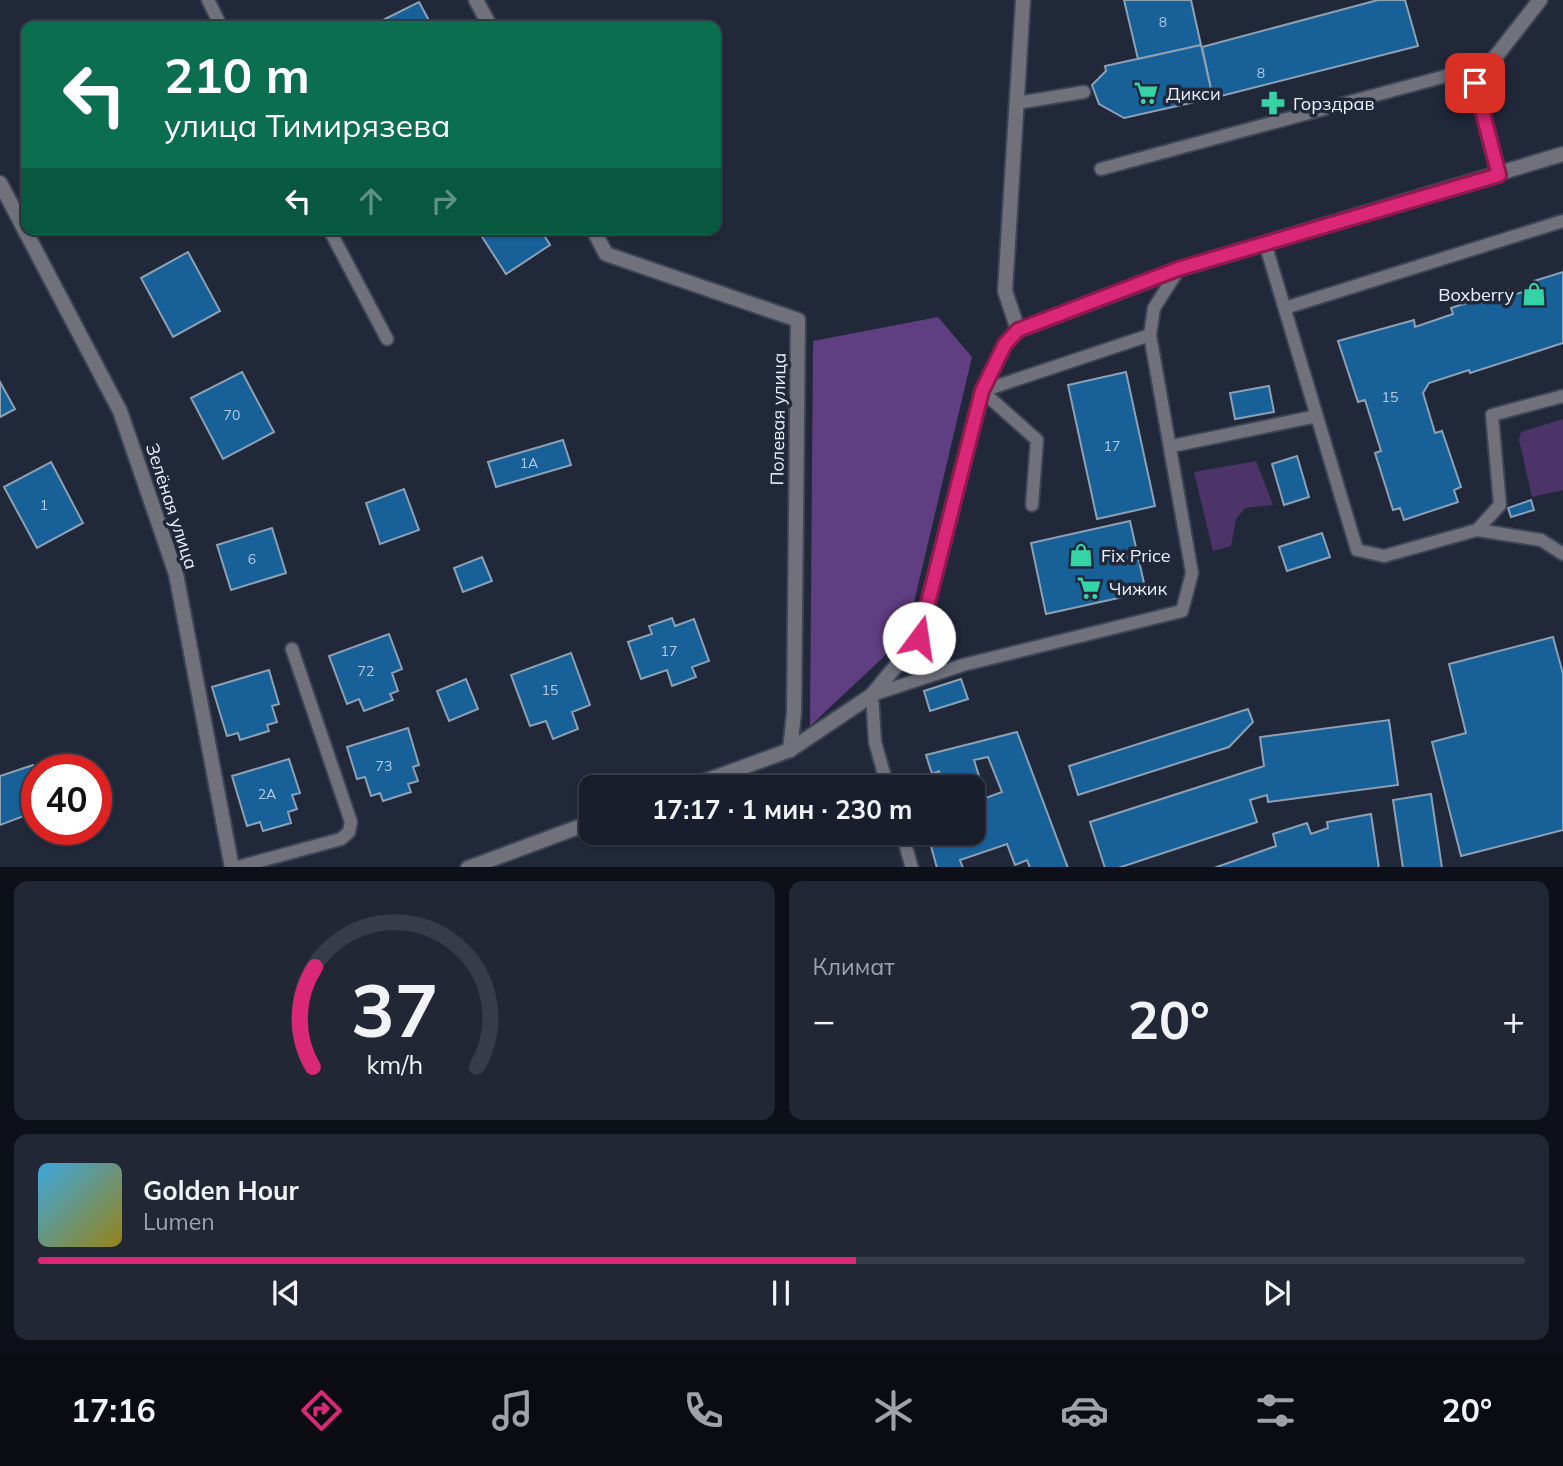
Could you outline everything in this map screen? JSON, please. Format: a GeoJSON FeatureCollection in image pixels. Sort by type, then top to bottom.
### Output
{"type":"FeatureCollection","features":[{"type":"Feature","properties":{"kind":"street"},"geometry":{"type":"LineString","coordinates":[[476,0],[487,21]]}},
{"type":"Feature","properties":{"kind":"street"},"geometry":{"type":"LineString","coordinates":[[1018,330],[1005,290],[1023,0]]}},
{"type":"Feature","properties":{"kind":"street"},"geometry":{"type":"LineString","coordinates":[[1499,175],[1475,83],[1540,0]]}},
{"type":"Feature","properties":{"kind":"street"},"geometry":{"type":"LineString","coordinates":[[722,775],[790,750],[872,695],[919,638],[982,391],[1005,344],[1018,330],[1178,269],[1563,154]]}},
{"type":"Feature","properties":{"kind":"street","name":"Зелёная улица"},"geometry":{"type":"LineString","coordinates":[[0,183],[21,223]]}},
{"type":"Feature","properties":{"kind":"street","name":"Зелёная улица"},"geometry":{"type":"LineString","coordinates":[[27,235],[120,411],[172,562],[233,867]]}},
{"type":"Feature","properties":{"kind":"street","name":"Полевая улица"},"geometry":{"type":"LineString","coordinates":[[596,235],[606,254],[798,320],[794,713],[790,750]]}},
{"type":"Feature","properties":{"kind":"street"},"geometry":{"type":"LineString","coordinates":[[468,867],[579,827]]}},
{"type":"Feature","properties":{"kind":"lane"},"geometry":{"type":"LineString","coordinates":[[208,0],[218,21]]}},
{"type":"Feature","properties":{"kind":"lane"},"geometry":{"type":"LineString","coordinates":[[1101,169],[1170,153],[1472,69]]}},
{"type":"Feature","properties":{"kind":"lane"},"geometry":{"type":"LineString","coordinates":[[1017,103],[1084,92]]}},
{"type":"Feature","properties":{"kind":"lane"},"geometry":{"type":"LineString","coordinates":[[1285,308],[1563,221]]}},
{"type":"Feature","properties":{"kind":"lane"},"geometry":{"type":"LineString","coordinates":[[331,235],[387,339]]}},
{"type":"Feature","properties":{"kind":"lane"},"geometry":{"type":"LineString","coordinates":[[1265,243],[1357,550],[1384,556],[1477,530],[1541,540],[1563,554]]}},
{"type":"Feature","properties":{"kind":"lane"},"geometry":{"type":"LineString","coordinates":[[884,775],[875,742],[872,695],[963,665],[1182,611],[1192,573],[1172,446],[1150,335],[1154,308],[1178,269]]}},
{"type":"Feature","properties":{"kind":"lane"},"geometry":{"type":"LineString","coordinates":[[1032,505],[1037,440],[982,391],[1150,335]]}},
{"type":"Feature","properties":{"kind":"lane"},"geometry":{"type":"LineString","coordinates":[[1477,530],[1500,505],[1492,415],[1563,396]]}},
{"type":"Feature","properties":{"kind":"lane"},"geometry":{"type":"LineString","coordinates":[[1172,446],[1317,416]]}},
{"type":"Feature","properties":{"kind":"lane"},"geometry":{"type":"LineString","coordinates":[[233,867],[341,839],[349,832],[351,822],[292,649]]}},
{"type":"Feature","properties":{"kind":"lane"},"geometry":{"type":"LineString","coordinates":[[906,845],[912,867]]}},
{"type":"Feature","properties":{"kind":"shaded area"},"geometry":{"type":"Polygon","coordinates":[[[938,317],[972,357],[906,636],[810,726],[813,341],[938,317]]]}},
{"type":"Feature","properties":{"kind":"shaded area"},"geometry":{"type":"Polygon","coordinates":[[[1563,419],[1563,490],[1532,497],[1519,440],[1521,432],[1563,419]]]}},
{"type":"Feature","properties":{"kind":"shaded area"},"geometry":{"type":"Polygon","coordinates":[[[1256,461],[1273,505],[1245,508],[1236,519],[1231,546],[1213,551],[1194,472],[1256,461]]]}},
{"type":"Feature","properties":{"kind":"building"},"geometry":{"type":"Polygon","coordinates":[[[1124,0],[1191,0],[1201,45],[1138,59],[1124,0]]]}},
{"type":"Feature","properties":{"kind":"building"},"geometry":{"type":"Polygon","coordinates":[[[1378,0],[1405,0],[1418,46],[1213,98],[1202,47],[1378,0]]]}},
{"type":"Feature","properties":{"kind":"building"},"geometry":{"type":"Polygon","coordinates":[[[419,2],[429,21],[381,21],[419,2]]]}},
{"type":"Feature","properties":{"kind":"building"},"geometry":{"type":"Polygon","coordinates":[[[1201,45],[1213,98],[1124,118],[1099,104],[1092,85],[1106,71],[1105,66],[1201,45]]]}},
{"type":"Feature","properties":{"kind":"building"},"geometry":{"type":"Polygon","coordinates":[[[481,235],[544,235],[550,245],[506,274],[481,235]]]}},
{"type":"Feature","properties":{"kind":"building"},"geometry":{"type":"Polygon","coordinates":[[[188,252],[220,311],[173,337],[141,278],[188,252]]]}},
{"type":"Feature","properties":{"kind":"building"},"geometry":{"type":"Polygon","coordinates":[[[1563,272],[1563,343],[1470,373],[1469,370],[1429,383],[1423,393],[1435,433],[1442,431],[1461,487],[1454,490],[1458,502],[1404,520],[1400,508],[1393,510],[1375,453],[1381,451],[1365,400],[1358,402],[1338,341],[1414,320],[1415,327],[1453,314],[1451,308],[1508,290],[1510,296],[1536,288],[1534,281],[1563,272]]]}},
{"type":"Feature","properties":{"kind":"building"},"geometry":{"type":"Polygon","coordinates":[[[242,372],[274,432],[223,459],[191,398],[242,372]]]}},
{"type":"Feature","properties":{"kind":"building"},"geometry":{"type":"Polygon","coordinates":[[[1126,372],[1155,506],[1097,519],[1068,385],[1126,372]]]}},
{"type":"Feature","properties":{"kind":"building"},"geometry":{"type":"Polygon","coordinates":[[[0,382],[15,409],[0,417],[0,382]]]}},
{"type":"Feature","properties":{"kind":"building"},"geometry":{"type":"Polygon","coordinates":[[[1269,386],[1274,412],[1235,419],[1230,393],[1269,386]]]}},
{"type":"Feature","properties":{"kind":"building"},"geometry":{"type":"Polygon","coordinates":[[[563,440],[571,465],[496,487],[488,462],[563,440]]]}},
{"type":"Feature","properties":{"kind":"building"},"geometry":{"type":"Polygon","coordinates":[[[1297,456],[1309,497],[1284,505],[1272,464],[1297,456]]]}},
{"type":"Feature","properties":{"kind":"building"},"geometry":{"type":"Polygon","coordinates":[[[51,462],[83,523],[37,548],[4,487],[51,462]]]}},
{"type":"Feature","properties":{"kind":"building"},"geometry":{"type":"Polygon","coordinates":[[[404,489],[419,530],[380,544],[366,503],[404,489]]]}},
{"type":"Feature","properties":{"kind":"building"},"geometry":{"type":"Polygon","coordinates":[[[1531,500],[1534,510],[1511,517],[1508,508],[1531,500]]]}},
{"type":"Feature","properties":{"kind":"building"},"geometry":{"type":"Polygon","coordinates":[[[1130,521],[1146,592],[1046,614],[1031,543],[1130,521]]]}},
{"type":"Feature","properties":{"kind":"building"},"geometry":{"type":"Polygon","coordinates":[[[272,528],[286,573],[231,590],[217,545],[272,528]]]}},
{"type":"Feature","properties":{"kind":"building"},"geometry":{"type":"Polygon","coordinates":[[[1322,533],[1330,557],[1287,571],[1279,547],[1322,533]]]}},
{"type":"Feature","properties":{"kind":"building"},"geometry":{"type":"Polygon","coordinates":[[[482,557],[492,581],[463,592],[454,568],[482,557]]]}},
{"type":"Feature","properties":{"kind":"building"},"geometry":{"type":"Polygon","coordinates":[[[672,618],[675,626],[694,619],[709,661],[692,667],[696,677],[672,686],[667,670],[641,679],[628,642],[652,634],[649,626],[672,618]]]}},
{"type":"Feature","properties":{"kind":"building"},"geometry":{"type":"Polygon","coordinates":[[[389,634],[402,669],[392,673],[398,691],[390,694],[393,700],[364,711],[359,699],[347,704],[329,656],[389,634]]]}},
{"type":"Feature","properties":{"kind":"building"},"geometry":{"type":"Polygon","coordinates":[[[1553,637],[1563,674],[1563,830],[1461,856],[1432,742],[1466,733],[1449,664],[1553,637]]]}},
{"type":"Feature","properties":{"kind":"building"},"geometry":{"type":"Polygon","coordinates":[[[571,653],[590,705],[572,712],[578,729],[553,739],[546,721],[530,726],[511,675],[571,653]]]}},
{"type":"Feature","properties":{"kind":"building"},"geometry":{"type":"Polygon","coordinates":[[[269,670],[279,704],[272,706],[277,722],[267,725],[269,731],[240,740],[238,733],[227,736],[212,687],[269,670]]]}},
{"type":"Feature","properties":{"kind":"building"},"geometry":{"type":"Polygon","coordinates":[[[466,679],[478,709],[449,721],[437,691],[466,679]]]}},
{"type":"Feature","properties":{"kind":"building"},"geometry":{"type":"Polygon","coordinates":[[[961,679],[968,699],[930,711],[924,691],[961,679]]]}},
{"type":"Feature","properties":{"kind":"building"},"geometry":{"type":"Polygon","coordinates":[[[1248,709],[1253,722],[1229,747],[1078,795],[1069,766],[1248,709]]]}},
{"type":"Feature","properties":{"kind":"building"},"geometry":{"type":"Polygon","coordinates":[[[1389,720],[1398,785],[1268,802],[1267,795],[1250,800],[1257,822],[1121,867],[1105,867],[1090,822],[1264,766],[1260,737],[1389,720]]]}},
{"type":"Feature","properties":{"kind":"building"},"geometry":{"type":"Polygon","coordinates":[[[408,728],[419,765],[413,767],[418,781],[408,784],[411,792],[383,801],[380,793],[371,796],[365,777],[357,779],[347,747],[408,728]]]}},
{"type":"Feature","properties":{"kind":"building"},"geometry":{"type":"Polygon","coordinates":[[[1017,732],[1068,867],[1030,867],[1027,860],[1015,865],[1007,844],[960,860],[963,867],[937,867],[931,845],[985,845],[985,795],[986,798],[1002,792],[988,757],[974,760],[979,775],[940,775],[939,771],[932,774],[926,755],[1017,732]]]}},
{"type":"Feature","properties":{"kind":"building"},"geometry":{"type":"Polygon","coordinates":[[[289,759],[300,793],[292,795],[297,809],[288,812],[291,823],[263,831],[260,822],[247,826],[232,776],[289,759]]]}},
{"type":"Feature","properties":{"kind":"building"},"geometry":{"type":"Polygon","coordinates":[[[21,769],[21,817],[0,825],[0,776],[21,769]]]}},
{"type":"Feature","properties":{"kind":"building"},"geometry":{"type":"Polygon","coordinates":[[[1431,794],[1442,867],[1403,867],[1393,800],[1431,794]]]}},
{"type":"Feature","properties":{"kind":"building"},"geometry":{"type":"Polygon","coordinates":[[[1371,814],[1379,867],[1217,867],[1276,846],[1273,834],[1307,823],[1311,834],[1328,828],[1327,822],[1371,814]]]}},
{"type":"Feature","properties":{"kind":"place","name":"Дикси"},"geometry":{"type":"Point","coordinates":[1146,93]}},
{"type":"Feature","properties":{"kind":"place","name":"Горздрав"},"geometry":{"type":"Point","coordinates":[1273,103]}},
{"type":"Feature","properties":{"kind":"place","name":"Boxberry"},"geometry":{"type":"Point","coordinates":[1534,294]}},
{"type":"Feature","properties":{"kind":"place","name":"Fix Price"},"geometry":{"type":"Point","coordinates":[1081,555]}},
{"type":"Feature","properties":{"kind":"place","name":"Чижик"},"geometry":{"type":"Point","coordinates":[1089,588]}},
{"type":"Feature","properties":{"kind":"route"},"geometry":{"type":"LineString","coordinates":[[919,638],[982,391],[1005,344],[1018,330],[1178,269],[1499,175],[1475,83]]}}]}
